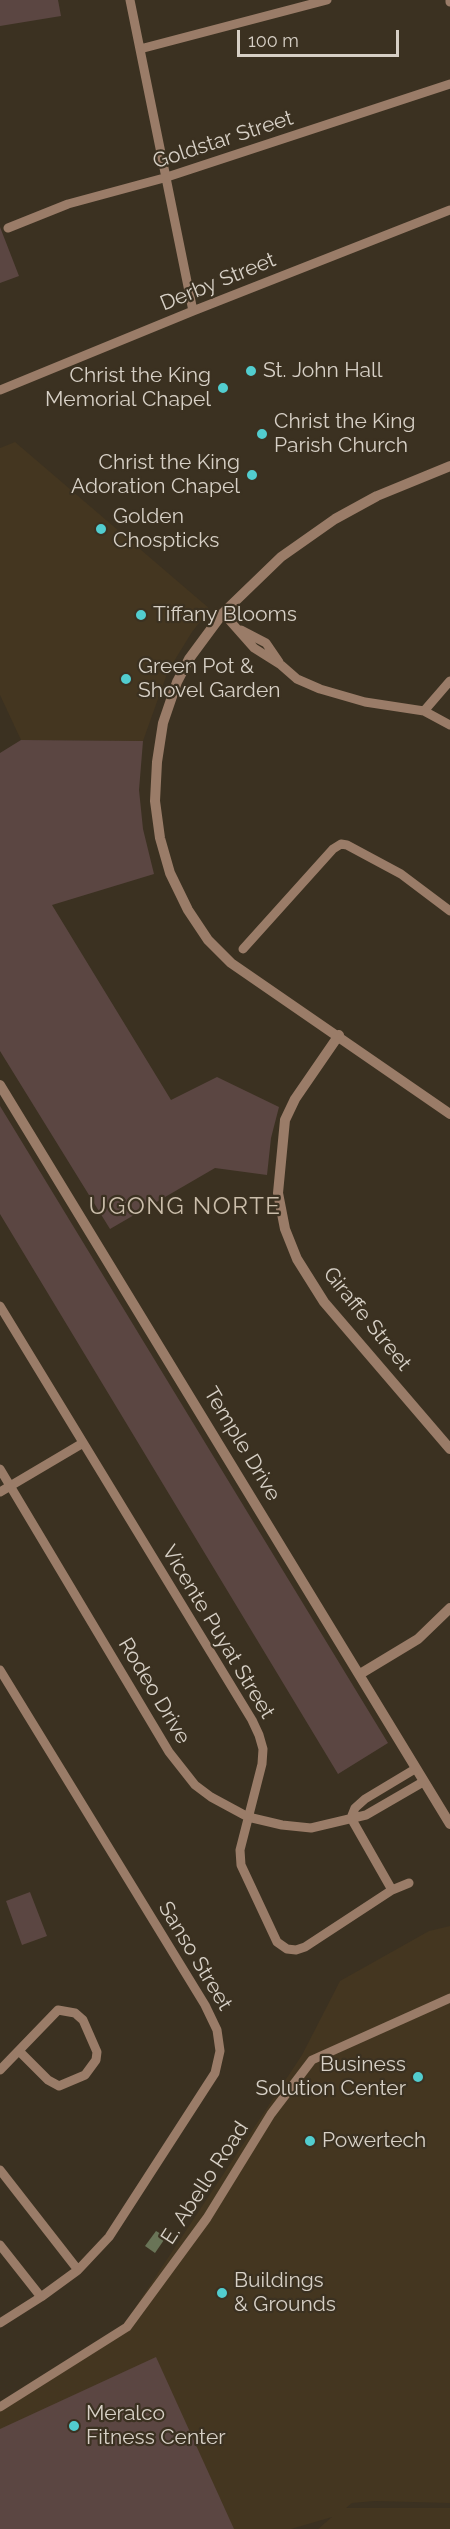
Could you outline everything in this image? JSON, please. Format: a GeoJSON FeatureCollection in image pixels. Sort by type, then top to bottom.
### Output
{"type":"FeatureCollection","features":[{"type":"Feature","properties":{"kind":"street"},"geometry":{"type":"LineString","coordinates":[[130,0],[164,178],[193,311]]}},
{"type":"Feature","properties":{"kind":"street"},"geometry":{"type":"LineString","coordinates":[[140,49],[327,0]]}},
{"type":"Feature","properties":{"kind":"street","name":"Goldstar Street"},"geometry":{"type":"LineString","coordinates":[[8,228],[68,204],[164,178],[450,84]]}},
{"type":"Feature","properties":{"kind":"street","name":"Derby Street"},"geometry":{"type":"LineString","coordinates":[[0,390],[450,210]]}},
{"type":"Feature","properties":{"kind":"street"},"geometry":{"type":"LineString","coordinates":[[450,466],[377,496],[335,519],[281,557],[223,613],[189,659],[177,682],[163,723],[157,762],[155,801],[160,838],[174,883],[188,910],[208,940],[231,963],[339,1035],[450,1114]]}},
{"type":"Feature","properties":{"kind":"street"},"geometry":{"type":"LineString","coordinates":[[223,613],[238,629],[266,643],[281,665],[297,679],[320,689],[365,702],[424,711],[450,725]]}},
{"type":"Feature","properties":{"kind":"street"},"geometry":{"type":"LineString","coordinates":[[424,711],[450,681]]}},
{"type":"Feature","properties":{"kind":"street"},"geometry":{"type":"LineString","coordinates":[[243,950],[333,849],[341,844],[401,874],[450,911]]}},
{"type":"Feature","properties":{"kind":"street","name":"Giraffe Street"},"geometry":{"type":"LineString","coordinates":[[339,1035],[295,1099],[285,1120],[278,1193],[285,1229],[297,1259],[324,1302],[450,1449]]}},
{"type":"Feature","properties":{"kind":"street","name":"Temple Drive"},"geometry":{"type":"LineString","coordinates":[[0,1084],[360,1674],[415,1770],[450,1824]]}},
{"type":"Feature","properties":{"kind":"street","name":"Vicente Puyat Street"},"geometry":{"type":"LineString","coordinates":[[0,1306],[259,1735],[263,1749],[262,1764],[240,1850],[241,1865],[277,1942],[287,1949],[296,1950],[305,1947],[392,1890],[410,1883]]}},
{"type":"Feature","properties":{"kind":"street"},"geometry":{"type":"LineString","coordinates":[[0,1492],[83,1443]]}},
{"type":"Feature","properties":{"kind":"street","name":"Rodeo Drive"},"geometry":{"type":"LineString","coordinates":[[0,1469],[181,1768],[195,1785],[211,1797],[248,1817],[282,1825],[311,1828],[366,1815],[423,1782]]}},
{"type":"Feature","properties":{"kind":"street"},"geometry":{"type":"LineString","coordinates":[[360,1674],[418,1640],[450,1608]]}},
{"type":"Feature","properties":{"kind":"street","name":"Sanso Street"},"geometry":{"type":"LineString","coordinates":[[0,1670],[205,2005],[217,2030],[220,2051],[215,2073],[115,2228],[78,2270],[41,2298],[0,2324]]}},
{"type":"Feature","properties":{"kind":"street"},"geometry":{"type":"LineString","coordinates":[[392,1890],[351,1818],[355,1808],[365,1799],[415,1770]]}},
{"type":"Feature","properties":{"kind":"street","name":"E. Abello Road"},"geometry":{"type":"LineString","coordinates":[[0,2407],[127,2327],[207,2218],[271,2114],[312,2060],[450,1998]]}},
{"type":"Feature","properties":{"kind":"street"},"geometry":{"type":"LineString","coordinates":[[0,2070],[54,2012],[65,2009],[75,2013],[83,2020],[97,2052],[96,2060],[85,2074],[59,2086],[48,2080],[19,2051]]}},
{"type":"Feature","properties":{"kind":"street"},"geometry":{"type":"LineString","coordinates":[[0,2170],[78,2270]]}},
{"type":"Feature","properties":{"kind":"street"},"geometry":{"type":"LineString","coordinates":[[0,2245],[41,2298]]}},
{"type":"Feature","properties":{"kind":"shaded area"},"geometry":{"type":"Polygon","coordinates":[[[0,0],[58,0],[61,16],[0,26],[0,0]]]}},
{"type":"Feature","properties":{"kind":"shaded area"},"geometry":{"type":"Polygon","coordinates":[[[0,227],[19,276],[0,283],[0,227]]]}},
{"type":"Feature","properties":{"kind":"shaded area"},"geometry":{"type":"Polygon","coordinates":[[[15,442],[210,609],[192,632],[168,671],[143,741],[21,740],[0,695],[0,448],[15,442]]]}},
{"type":"Feature","properties":{"kind":"shaded area"},"geometry":{"type":"Polygon","coordinates":[[[21,740],[143,741],[139,790],[143,829],[154,874],[52,905],[171,1100],[217,1077],[279,1107],[271,1138],[267,1175],[215,1168],[110,1229],[0,1051],[0,753],[21,740]]]}},
{"type":"Feature","properties":{"kind":"shaded area"},"geometry":{"type":"Polygon","coordinates":[[[0,1106],[388,1743],[338,1774],[0,1214],[0,1106]]]}},
{"type":"Feature","properties":{"kind":"shaded area"},"geometry":{"type":"Polygon","coordinates":[[[30,1892],[47,1936],[22,1945],[6,1901],[30,1892]]]}},
{"type":"Feature","properties":{"kind":"shaded area"},"geometry":{"type":"Polygon","coordinates":[[[450,1926],[450,2503],[375,2501],[352,2503],[346,2508],[450,2508],[450,2529],[318,2529],[332,2517],[291,2529],[0,2529],[0,2404],[121,2329],[302,2055],[340,1981],[429,1931],[450,1926]]]}},
{"type":"Feature","properties":{"kind":"shaded area"},"geometry":{"type":"Polygon","coordinates":[[[156,2231],[166,2237],[155,2253],[145,2246],[156,2231]]]}},
{"type":"Feature","properties":{"kind":"shaded area"},"geometry":{"type":"Polygon","coordinates":[[[156,2357],[234,2529],[0,2529],[0,2429],[156,2357]]]}},
{"type":"Feature","properties":{"kind":"place","name":"St. John Hall"},"geometry":{"type":"Point","coordinates":[251,371]}},
{"type":"Feature","properties":{"kind":"place","name":"Christ the King Memorial Chapel"},"geometry":{"type":"Point","coordinates":[223,388]}},
{"type":"Feature","properties":{"kind":"place","name":"Christ the King Parish Church"},"geometry":{"type":"Point","coordinates":[262,434]}},
{"type":"Feature","properties":{"kind":"place","name":"Christ the King Adoration Chapel"},"geometry":{"type":"Point","coordinates":[252,475]}},
{"type":"Feature","properties":{"kind":"place","name":"Golden Chospticks"},"geometry":{"type":"Point","coordinates":[101,529]}},
{"type":"Feature","properties":{"kind":"place","name":"Tiffany Blooms"},"geometry":{"type":"Point","coordinates":[141,615]}},
{"type":"Feature","properties":{"kind":"place","name":"Green Pot & Shovel Garden"},"geometry":{"type":"Point","coordinates":[126,679]}},
{"type":"Feature","properties":{"kind":"place","name":"Business Solution Center"},"geometry":{"type":"Point","coordinates":[418,2077]}},
{"type":"Feature","properties":{"kind":"place","name":"Powertech"},"geometry":{"type":"Point","coordinates":[310,2141]}},
{"type":"Feature","properties":{"kind":"place","name":"Buildings & Grounds"},"geometry":{"type":"Point","coordinates":[222,2293]}},
{"type":"Feature","properties":{"kind":"place","name":"Meralco Fitness Center"},"geometry":{"type":"Point","coordinates":[74,2426]}},
{"type":"Feature","properties":{"kind":"district","name":"UGONG NORTE"},"geometry":{"type":"Point","coordinates":[185,1207]}}]}
